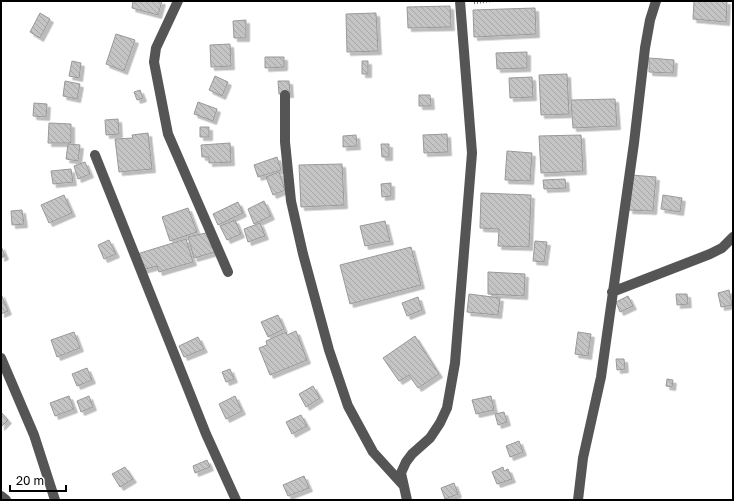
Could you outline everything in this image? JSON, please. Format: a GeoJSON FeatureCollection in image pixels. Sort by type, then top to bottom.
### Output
{"type":"FeatureCollection","features":[{"type":"Feature","properties":{"kind":"street"},"geometry":{"type":"LineString","coordinates":[[178,1],[156,48],[154,62],[168,134],[228,272]]}},
{"type":"Feature","properties":{"kind":"street"},"geometry":{"type":"LineString","coordinates":[[407,500],[401,473],[412,454],[430,438],[440,423],[447,408],[455,363],[472,153],[460,1]]}},
{"type":"Feature","properties":{"kind":"street"},"geometry":{"type":"LineString","coordinates":[[578,500],[583,458],[601,377],[650,20],[656,1]]}},
{"type":"Feature","properties":{"kind":"street"},"geometry":{"type":"LineString","coordinates":[[285,95],[285,142],[291,201],[303,254],[329,350],[348,406],[373,452],[403,485]]}},
{"type":"Feature","properties":{"kind":"street"},"geometry":{"type":"LineString","coordinates":[[95,155],[206,434],[236,500]]}},
{"type":"Feature","properties":{"kind":"street"},"geometry":{"type":"LineString","coordinates":[[612,292],[710,254],[722,248],[733,237]]}},
{"type":"Feature","properties":{"kind":"street"},"geometry":{"type":"LineString","coordinates":[[1,358],[34,435],[55,500]]}},
{"type":"Feature","properties":{"kind":"street"},"geometry":{"type":"LineString","coordinates":[[1,496],[6,500]]}},
{"type":"Feature","properties":{"kind":"building"},"geometry":{"type":"Polygon","coordinates":[[[133,1],[162,1],[158,15],[132,8],[133,1]]]}},
{"type":"Feature","properties":{"kind":"building"},"geometry":{"type":"Polygon","coordinates":[[[694,1],[727,1],[726,22],[693,19],[694,1]]]}},
{"type":"Feature","properties":{"kind":"building"},"geometry":{"type":"Polygon","coordinates":[[[450,6],[451,27],[408,28],[407,7],[450,6]]]}},
{"type":"Feature","properties":{"kind":"building"},"geometry":{"type":"Polygon","coordinates":[[[535,8],[536,34],[474,37],[473,10],[535,8]]]}},
{"type":"Feature","properties":{"kind":"building"},"geometry":{"type":"Polygon","coordinates":[[[40,13],[50,19],[40,38],[30,32],[40,13]]]}},
{"type":"Feature","properties":{"kind":"building"},"geometry":{"type":"Polygon","coordinates":[[[376,13],[378,51],[347,52],[346,14],[376,13]]]}},
{"type":"Feature","properties":{"kind":"building"},"geometry":{"type":"Polygon","coordinates":[[[246,20],[246,38],[234,38],[233,21],[246,20]]]}},
{"type":"Feature","properties":{"kind":"building"},"geometry":{"type":"Polygon","coordinates":[[[116,34],[135,40],[124,71],[106,64],[116,34]]]}},
{"type":"Feature","properties":{"kind":"building"},"geometry":{"type":"Polygon","coordinates":[[[230,44],[231,66],[211,67],[210,45],[230,44]]]}},
{"type":"Feature","properties":{"kind":"building"},"geometry":{"type":"Polygon","coordinates":[[[527,52],[527,68],[497,69],[496,53],[527,52]]]}},
{"type":"Feature","properties":{"kind":"building"},"geometry":{"type":"Polygon","coordinates":[[[265,57],[284,57],[284,67],[265,68],[265,57]]]}},
{"type":"Feature","properties":{"kind":"building"},"geometry":{"type":"Polygon","coordinates":[[[649,58],[674,60],[673,73],[649,72],[649,58]]]}},
{"type":"Feature","properties":{"kind":"building"},"geometry":{"type":"Polygon","coordinates":[[[72,61],[81,63],[79,78],[69,76],[72,61]]]}},
{"type":"Feature","properties":{"kind":"building"},"geometry":{"type":"Polygon","coordinates":[[[362,61],[368,61],[368,74],[362,74],[362,61]]]}},
{"type":"Feature","properties":{"kind":"building"},"geometry":{"type":"Polygon","coordinates":[[[567,74],[569,114],[541,115],[539,75],[567,74]]]}},
{"type":"Feature","properties":{"kind":"building"},"geometry":{"type":"Polygon","coordinates":[[[215,76],[228,82],[222,96],[209,90],[215,76]]]}},
{"type":"Feature","properties":{"kind":"building"},"geometry":{"type":"Polygon","coordinates":[[[532,77],[533,97],[510,98],[509,78],[532,77]]]}},
{"type":"Feature","properties":{"kind":"building"},"geometry":{"type":"Polygon","coordinates":[[[65,81],[80,84],[77,99],[63,96],[65,81]]]}},
{"type":"Feature","properties":{"kind":"building"},"geometry":{"type":"Polygon","coordinates":[[[278,81],[289,81],[290,94],[279,94],[278,81]]]}},
{"type":"Feature","properties":{"kind":"building"},"geometry":{"type":"Polygon","coordinates":[[[140,90],[143,98],[137,100],[134,92],[140,90]]]}},
{"type":"Feature","properties":{"kind":"building"},"geometry":{"type":"Polygon","coordinates":[[[419,95],[430,95],[431,106],[419,106],[419,95]]]}},
{"type":"Feature","properties":{"kind":"building"},"geometry":{"type":"Polygon","coordinates":[[[615,99],[617,126],[573,128],[571,100],[615,99]]]}},
{"type":"Feature","properties":{"kind":"building"},"geometry":{"type":"Polygon","coordinates":[[[198,102],[217,109],[213,121],[194,114],[198,102]]]}},
{"type":"Feature","properties":{"kind":"building"},"geometry":{"type":"Polygon","coordinates":[[[34,103],[47,104],[46,117],[33,116],[34,103]]]}},
{"type":"Feature","properties":{"kind":"building"},"geometry":{"type":"Polygon","coordinates":[[[118,119],[119,134],[106,135],[105,120],[118,119]]]}},
{"type":"Feature","properties":{"kind":"building"},"geometry":{"type":"Polygon","coordinates":[[[49,123],[71,124],[71,143],[48,143],[49,123]]]}},
{"type":"Feature","properties":{"kind":"building"},"geometry":{"type":"Polygon","coordinates":[[[200,127],[209,127],[209,137],[200,137],[200,127]]]}},
{"type":"Feature","properties":{"kind":"building"},"geometry":{"type":"Polygon","coordinates":[[[148,133],[152,169],[119,172],[115,139],[133,138],[132,135],[148,133]]]}},
{"type":"Feature","properties":{"kind":"building"},"geometry":{"type":"Polygon","coordinates":[[[447,134],[448,152],[424,153],[423,135],[447,134]]]}},
{"type":"Feature","properties":{"kind":"building"},"geometry":{"type":"Polygon","coordinates":[[[356,135],[357,146],[343,147],[343,136],[356,135]]]}},
{"type":"Feature","properties":{"kind":"building"},"geometry":{"type":"Polygon","coordinates":[[[581,135],[583,171],[541,173],[539,136],[581,135]]]}},
{"type":"Feature","properties":{"kind":"building"},"geometry":{"type":"Polygon","coordinates":[[[230,143],[231,162],[209,163],[209,157],[202,157],[201,145],[230,143]]]}},
{"type":"Feature","properties":{"kind":"building"},"geometry":{"type":"Polygon","coordinates":[[[68,144],[80,145],[78,161],[66,159],[68,144]]]}},
{"type":"Feature","properties":{"kind":"building"},"geometry":{"type":"Polygon","coordinates":[[[381,144],[389,144],[389,157],[382,157],[381,144]]]}},
{"type":"Feature","properties":{"kind":"building"},"geometry":{"type":"Polygon","coordinates":[[[507,151],[532,153],[530,181],[505,180],[507,151]]]}},
{"type":"Feature","properties":{"kind":"building"},"geometry":{"type":"Polygon","coordinates":[[[277,157],[281,170],[258,177],[254,165],[277,157]]]}},
{"type":"Feature","properties":{"kind":"building"},"geometry":{"type":"Polygon","coordinates":[[[85,162],[90,174],[78,179],[74,166],[85,162]]]}},
{"type":"Feature","properties":{"kind":"building"},"geometry":{"type":"Polygon","coordinates":[[[342,164],[344,205],[301,207],[299,165],[342,164]]]}},
{"type":"Feature","properties":{"kind":"building"},"geometry":{"type":"Polygon","coordinates":[[[71,169],[73,182],[53,184],[51,171],[71,169]]]}},
{"type":"Feature","properties":{"kind":"building"},"geometry":{"type":"Polygon","coordinates":[[[279,172],[285,190],[273,195],[266,177],[279,172]]]}},
{"type":"Feature","properties":{"kind":"building"},"geometry":{"type":"Polygon","coordinates":[[[631,175],[656,177],[653,211],[629,210],[631,175]]]}},
{"type":"Feature","properties":{"kind":"building"},"geometry":{"type":"Polygon","coordinates":[[[565,179],[566,188],[544,189],[543,180],[565,179]]]}},
{"type":"Feature","properties":{"kind":"building"},"geometry":{"type":"Polygon","coordinates":[[[391,183],[391,196],[382,197],[381,184],[391,183]]]}},
{"type":"Feature","properties":{"kind":"building"},"geometry":{"type":"Polygon","coordinates":[[[481,193],[531,195],[529,247],[498,246],[499,229],[480,228],[481,193]]]}},
{"type":"Feature","properties":{"kind":"building"},"geometry":{"type":"Polygon","coordinates":[[[64,195],[72,213],[49,223],[41,205],[64,195]]]}},
{"type":"Feature","properties":{"kind":"building"},"geometry":{"type":"Polygon","coordinates":[[[663,195],[682,198],[680,212],[661,209],[663,195]]]}},
{"type":"Feature","properties":{"kind":"building"},"geometry":{"type":"Polygon","coordinates":[[[264,201],[271,216],[254,224],[248,209],[264,201]]]}},
{"type":"Feature","properties":{"kind":"building"},"geometry":{"type":"Polygon","coordinates":[[[238,202],[243,213],[218,225],[213,214],[238,202]]]}},
{"type":"Feature","properties":{"kind":"building"},"geometry":{"type":"Polygon","coordinates":[[[188,208],[197,232],[170,241],[162,217],[188,208]]]}},
{"type":"Feature","properties":{"kind":"building"},"geometry":{"type":"Polygon","coordinates":[[[22,210],[24,224],[12,225],[11,211],[22,210]]]}},
{"type":"Feature","properties":{"kind":"building"},"geometry":{"type":"Polygon","coordinates":[[[235,220],[241,234],[227,240],[220,226],[235,220]]]}},
{"type":"Feature","properties":{"kind":"building"},"geometry":{"type":"Polygon","coordinates":[[[385,221],[390,241],[365,246],[360,226],[385,221]]]}},
{"type":"Feature","properties":{"kind":"building"},"geometry":{"type":"Polygon","coordinates":[[[260,223],[265,236],[248,242],[244,229],[260,223]]]}},
{"type":"Feature","properties":{"kind":"building"},"geometry":{"type":"Polygon","coordinates":[[[210,232],[215,252],[194,258],[188,237],[210,232]]]}},
{"type":"Feature","properties":{"kind":"building"},"geometry":{"type":"Polygon","coordinates":[[[186,239],[193,262],[159,272],[157,266],[142,270],[137,254],[186,239]]]}},
{"type":"Feature","properties":{"kind":"building"},"geometry":{"type":"Polygon","coordinates":[[[109,240],[116,254],[104,259],[98,245],[109,240]]]}},
{"type":"Feature","properties":{"kind":"building"},"geometry":{"type":"Polygon","coordinates":[[[535,241],[547,242],[544,262],[533,261],[535,241]]]}},
{"type":"Feature","properties":{"kind":"building"},"geometry":{"type":"Polygon","coordinates":[[[1,246],[5,256],[1,258],[1,246]]]}},
{"type":"Feature","properties":{"kind":"building"},"geometry":{"type":"Polygon","coordinates":[[[411,247],[421,285],[350,304],[340,265],[411,247]]]}},
{"type":"Feature","properties":{"kind":"building"},"geometry":{"type":"Polygon","coordinates":[[[488,272],[525,274],[524,296],[488,294],[488,272]]]}},
{"type":"Feature","properties":{"kind":"building"},"geometry":{"type":"Polygon","coordinates":[[[729,290],[732,305],[721,307],[718,293],[729,290]]]}},
{"type":"Feature","properties":{"kind":"building"},"geometry":{"type":"Polygon","coordinates":[[[1,294],[8,311],[1,314],[1,294]]]}},
{"type":"Feature","properties":{"kind":"building"},"geometry":{"type":"Polygon","coordinates":[[[469,294],[500,298],[498,315],[467,312],[469,294]]]}},
{"type":"Feature","properties":{"kind":"building"},"geometry":{"type":"Polygon","coordinates":[[[676,294],[687,294],[688,304],[677,305],[676,294]]]}},
{"type":"Feature","properties":{"kind":"building"},"geometry":{"type":"Polygon","coordinates":[[[628,296],[633,306],[620,312],[616,302],[628,296]]]}},
{"type":"Feature","properties":{"kind":"building"},"geometry":{"type":"Polygon","coordinates":[[[418,297],[422,310],[407,316],[402,303],[418,297]]]}},
{"type":"Feature","properties":{"kind":"building"},"geometry":{"type":"Polygon","coordinates":[[[278,315],[284,329],[268,337],[261,322],[278,315]]]}},
{"type":"Feature","properties":{"kind":"building"},"geometry":{"type":"Polygon","coordinates":[[[296,331],[307,360],[270,375],[259,348],[267,345],[266,341],[286,332],[287,335],[296,331]]]}},
{"type":"Feature","properties":{"kind":"building"},"geometry":{"type":"Polygon","coordinates":[[[74,332],[80,348],[57,357],[51,340],[74,332]]]}},
{"type":"Feature","properties":{"kind":"building"},"geometry":{"type":"Polygon","coordinates":[[[578,332],[591,334],[588,356],[575,354],[578,332]]]}},
{"type":"Feature","properties":{"kind":"building"},"geometry":{"type":"Polygon","coordinates":[[[415,336],[439,374],[418,388],[409,375],[399,381],[383,358],[415,336]]]}},
{"type":"Feature","properties":{"kind":"building"},"geometry":{"type":"Polygon","coordinates":[[[198,337],[204,349],[184,357],[179,346],[198,337]]]}},
{"type":"Feature","properties":{"kind":"building"},"geometry":{"type":"Polygon","coordinates":[[[616,359],[624,359],[625,369],[617,370],[616,359]]]}},
{"type":"Feature","properties":{"kind":"building"},"geometry":{"type":"Polygon","coordinates":[[[87,368],[92,380],[77,386],[72,374],[87,368]]]}},
{"type":"Feature","properties":{"kind":"building"},"geometry":{"type":"Polygon","coordinates":[[[230,369],[234,379],[226,382],[222,372],[230,369]]]}},
{"type":"Feature","properties":{"kind":"building"},"geometry":{"type":"Polygon","coordinates":[[[667,379],[673,380],[672,387],[666,386],[667,379]]]}},
{"type":"Feature","properties":{"kind":"building"},"geometry":{"type":"Polygon","coordinates":[[[313,386],[320,398],[306,407],[299,394],[313,386]]]}},
{"type":"Feature","properties":{"kind":"building"},"geometry":{"type":"Polygon","coordinates":[[[69,396],[74,409],[55,416],[50,403],[69,396]]]}},
{"type":"Feature","properties":{"kind":"building"},"geometry":{"type":"Polygon","coordinates":[[[89,396],[93,407],[81,412],[77,401],[89,396]]]}},
{"type":"Feature","properties":{"kind":"building"},"geometry":{"type":"Polygon","coordinates":[[[235,396],[242,411],[226,419],[219,404],[235,396]]]}},
{"type":"Feature","properties":{"kind":"building"},"geometry":{"type":"Polygon","coordinates":[[[491,396],[494,410],[476,414],[472,400],[491,396]]]}},
{"type":"Feature","properties":{"kind":"building"},"geometry":{"type":"Polygon","coordinates":[[[1,412],[8,420],[1,427],[1,412]]]}},
{"type":"Feature","properties":{"kind":"building"},"geometry":{"type":"Polygon","coordinates":[[[504,412],[507,422],[498,425],[495,414],[504,412]]]}},
{"type":"Feature","properties":{"kind":"building"},"geometry":{"type":"Polygon","coordinates":[[[301,415],[307,426],[292,434],[286,422],[301,415]]]}},
{"type":"Feature","properties":{"kind":"building"},"geometry":{"type":"Polygon","coordinates":[[[519,441],[523,452],[510,457],[506,446],[519,441]]]}},
{"type":"Feature","properties":{"kind":"building"},"geometry":{"type":"Polygon","coordinates":[[[207,460],[210,467],[195,473],[193,466],[207,460]]]}},
{"type":"Feature","properties":{"kind":"building"},"geometry":{"type":"Polygon","coordinates":[[[125,467],[133,479],[120,487],[112,474],[125,467]]]}},
{"type":"Feature","properties":{"kind":"building"},"geometry":{"type":"Polygon","coordinates":[[[503,467],[504,471],[508,469],[512,479],[497,484],[492,472],[503,467]]]}},
{"type":"Feature","properties":{"kind":"building"},"geometry":{"type":"Polygon","coordinates":[[[304,476],[309,488],[288,496],[283,485],[304,476]]]}},
{"type":"Feature","properties":{"kind":"building"},"geometry":{"type":"Polygon","coordinates":[[[454,483],[458,494],[445,499],[441,488],[454,483]]]}}]}
